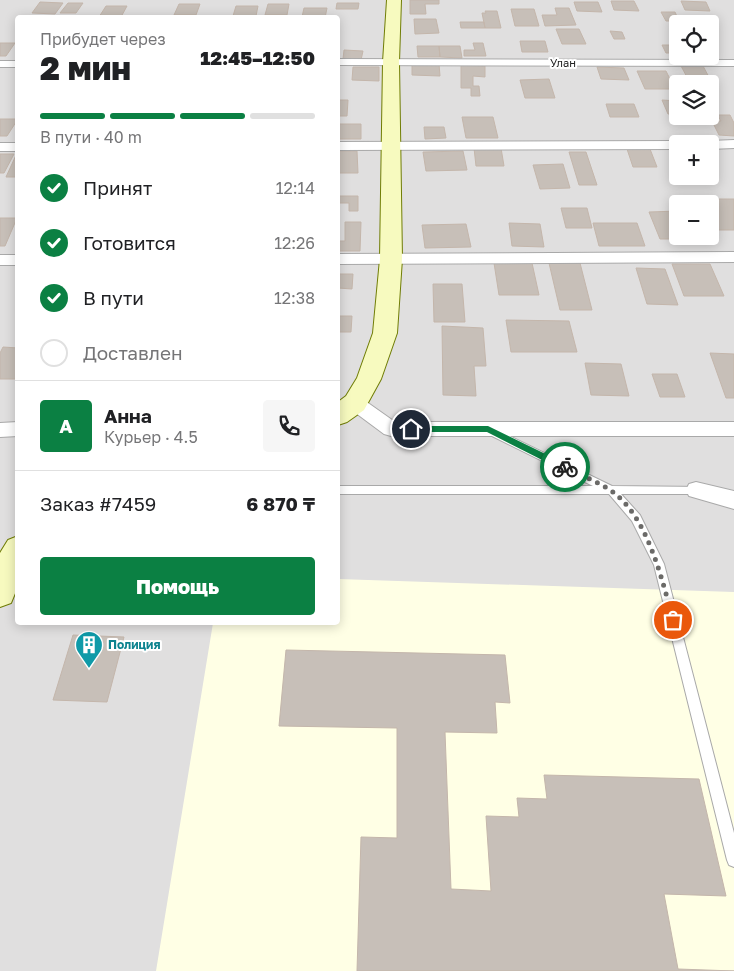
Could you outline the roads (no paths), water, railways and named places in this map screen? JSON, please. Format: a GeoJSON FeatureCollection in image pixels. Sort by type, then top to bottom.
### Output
{"type":"FeatureCollection","features":[{"type":"Feature","properties":{"kind":"street"},"geometry":{"type":"LineString","coordinates":[[340,414],[355,403],[369,379],[385,333],[391,259],[391,62],[394,0]]}},
{"type":"Feature","properties":{"kind":"street","name":"Улан"},"geometry":{"type":"LineString","coordinates":[[340,62],[734,63]]}},
{"type":"Feature","properties":{"kind":"street"},"geometry":{"type":"LineString","coordinates":[[0,64],[15,64]]}},
{"type":"Feature","properties":{"kind":"street"},"geometry":{"type":"LineString","coordinates":[[719,144],[734,144]]}},
{"type":"Feature","properties":{"kind":"street"},"geometry":{"type":"LineString","coordinates":[[340,146],[669,145]]}},
{"type":"Feature","properties":{"kind":"street"},"geometry":{"type":"LineString","coordinates":[[0,147],[15,147]]}},
{"type":"Feature","properties":{"kind":"street"},"geometry":{"type":"LineString","coordinates":[[340,259],[734,257]]}},
{"type":"Feature","properties":{"kind":"street"},"geometry":{"type":"LineString","coordinates":[[0,260],[15,260]]}},
{"type":"Feature","properties":{"kind":"street"},"geometry":{"type":"LineString","coordinates":[[355,403],[391,429],[734,429]]}},
{"type":"Feature","properties":{"kind":"street"},"geometry":{"type":"LineString","coordinates":[[0,430],[15,429]]}},
{"type":"Feature","properties":{"kind":"street"},"geometry":{"type":"LineString","coordinates":[[696,490],[734,500]]}},
{"type":"Feature","properties":{"kind":"street"},"geometry":{"type":"LineString","coordinates":[[2,582],[15,555]]}},
{"type":"Feature","properties":{"kind":"lane"},"geometry":{"type":"LineString","coordinates":[[488,429],[611,490],[636,518],[659,564],[734,860]]}},
{"type":"Feature","properties":{"kind":"lane"},"geometry":{"type":"LineString","coordinates":[[340,490],[734,490]]}},
{"type":"Feature","properties":{"kind":"place","name":"Полиция"},"geometry":{"type":"Point","coordinates":[89,669]}}]}
